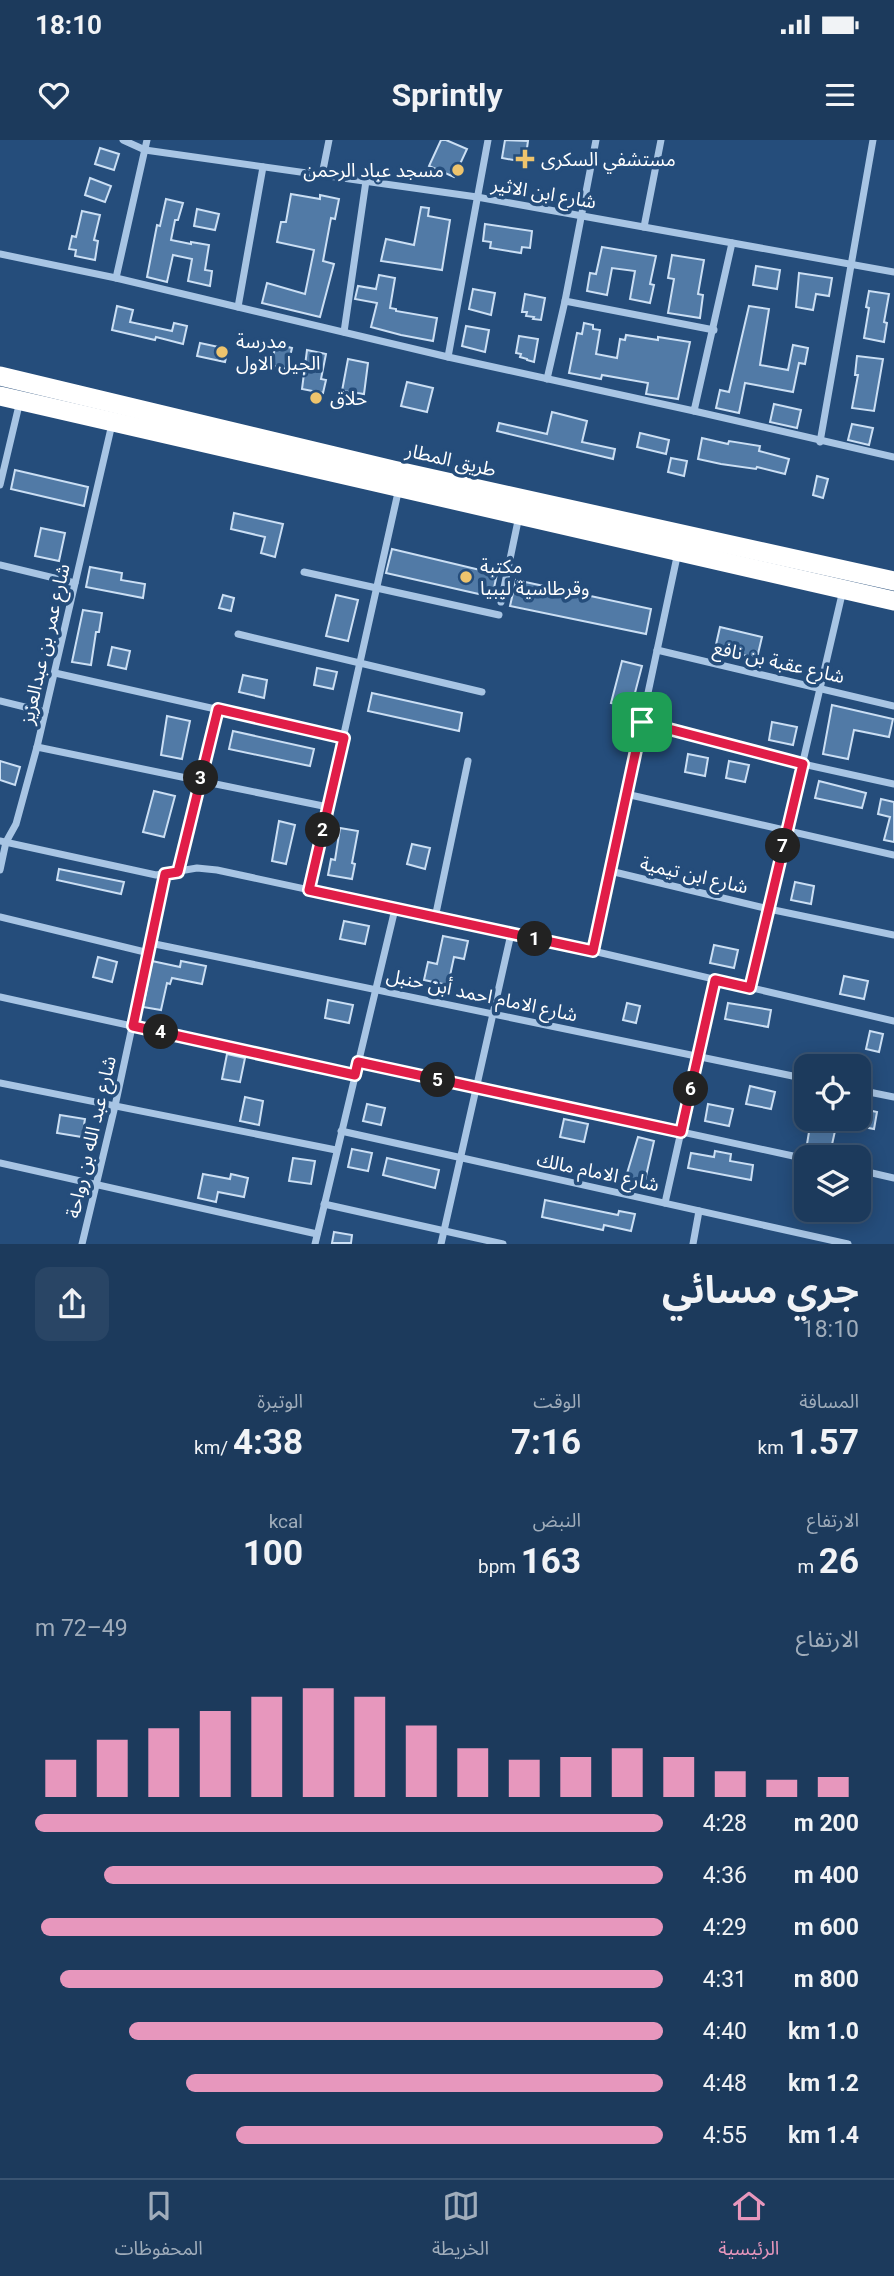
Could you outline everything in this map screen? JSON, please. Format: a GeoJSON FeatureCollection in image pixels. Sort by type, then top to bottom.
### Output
{"type":"FeatureCollection","features":[{"type":"Feature","properties":{"kind":"highway","name":"طريق المطار"},"geometry":{"type":"LineString","coordinates":[[0,376],[393,470],[894,581]]}},
{"type":"Feature","properties":{"kind":"highway","name":"طريق المطار"},"geometry":{"type":"LineString","coordinates":[[0,396],[894,601]]}},
{"type":"Feature","properties":{"kind":"street","name":"شارع ابن الاثير"},"geometry":{"type":"LineString","coordinates":[[123,140],[145,149],[477,197],[894,272]]}},
{"type":"Feature","properties":{"kind":"street"},"geometry":{"type":"LineString","coordinates":[[116,278],[147,140]]}},
{"type":"Feature","properties":{"kind":"street"},"geometry":{"type":"LineString","coordinates":[[322,175],[329,140]]}},
{"type":"Feature","properties":{"kind":"street"},"geometry":{"type":"LineString","coordinates":[[448,357],[488,140]]}},
{"type":"Feature","properties":{"kind":"street"},"geometry":{"type":"LineString","coordinates":[[547,379],[596,140]]}},
{"type":"Feature","properties":{"kind":"street"},"geometry":{"type":"LineString","coordinates":[[644,227],[661,140]]}},
{"type":"Feature","properties":{"kind":"street"},"geometry":{"type":"LineString","coordinates":[[820,442],[873,140]]}},
{"type":"Feature","properties":{"kind":"street"},"geometry":{"type":"LineString","coordinates":[[238,307],[263,167]]}},
{"type":"Feature","properties":{"kind":"street"},"geometry":{"type":"LineString","coordinates":[[344,332],[366,181]]}},
{"type":"Feature","properties":{"kind":"street"},"geometry":{"type":"LineString","coordinates":[[694,411],[732,243]]}},
{"type":"Feature","properties":{"kind":"street"},"geometry":{"type":"LineString","coordinates":[[0,254],[116,278],[448,357],[894,457]]}},
{"type":"Feature","properties":{"kind":"street"},"geometry":{"type":"LineString","coordinates":[[565,301],[714,330]]}},
{"type":"Feature","properties":{"kind":"street"},"geometry":{"type":"LineString","coordinates":[[0,485],[20,401]]}},
{"type":"Feature","properties":{"kind":"street","name":"شارع عمر بن عبدالعزيز"},"geometry":{"type":"LineString","coordinates":[[0,870],[3,842],[16,824],[46,712],[112,422]]}},
{"type":"Feature","properties":{"kind":"street"},"geometry":{"type":"LineString","coordinates":[[309,890],[400,488]]}},
{"type":"Feature","properties":{"kind":"street"},"geometry":{"type":"LineString","coordinates":[[501,602],[520,515]]}},
{"type":"Feature","properties":{"kind":"street"},"geometry":{"type":"LineString","coordinates":[[593,951],[678,551]]}},
{"type":"Feature","properties":{"kind":"street"},"geometry":{"type":"LineString","coordinates":[[0,565],[75,583]]}},
{"type":"Feature","properties":{"kind":"street"},"geometry":{"type":"LineString","coordinates":[[304,572],[499,615]]}},
{"type":"Feature","properties":{"kind":"street"},"geometry":{"type":"LineString","coordinates":[[750,988],[844,589]]}},
{"type":"Feature","properties":{"kind":"street"},"geometry":{"type":"LineString","coordinates":[[238,634],[482,692]]}},
{"type":"Feature","properties":{"kind":"street","name":"شارع عقبة بن نافع"},"geometry":{"type":"LineString","coordinates":[[657,650],[894,706]]}},
{"type":"Feature","properties":{"kind":"street"},"geometry":{"type":"LineString","coordinates":[[55,673],[344,738]]}},
{"type":"Feature","properties":{"kind":"street"},"geometry":{"type":"LineString","coordinates":[[0,701],[46,712]]}},
{"type":"Feature","properties":{"kind":"street"},"geometry":{"type":"LineString","coordinates":[[178,872],[218,709]]}},
{"type":"Feature","properties":{"kind":"street"},"geometry":{"type":"LineString","coordinates":[[642,722],[803,764],[894,784]]}},
{"type":"Feature","properties":{"kind":"street"},"geometry":{"type":"LineString","coordinates":[[37,747],[328,807]]}},
{"type":"Feature","properties":{"kind":"street"},"geometry":{"type":"LineString","coordinates":[[435,918],[468,761]]}},
{"type":"Feature","properties":{"kind":"street"},"geometry":{"type":"LineString","coordinates":[[626,794],[894,855]]}},
{"type":"Feature","properties":{"kind":"street"},"geometry":{"type":"LineString","coordinates":[[3,842],[156,875],[197,868],[217,870],[593,951],[894,1021]]}},
{"type":"Feature","properties":{"kind":"street","name":"شارع ابن تيمية"},"geometry":{"type":"LineString","coordinates":[[610,871],[769,909],[894,935]]}},
{"type":"Feature","properties":{"kind":"street","name":"شارع عبد الله بن رواحة"},"geometry":{"type":"LineString","coordinates":[[82,1244],[116,1106],[165,874]]}},
{"type":"Feature","properties":{"kind":"street"},"geometry":{"type":"LineString","coordinates":[[315,1244],[395,909]]}},
{"type":"Feature","properties":{"kind":"street"},"geometry":{"type":"LineString","coordinates":[[0,917],[149,953]]}},
{"type":"Feature","properties":{"kind":"street"},"geometry":{"type":"LineString","coordinates":[[441,1244],[511,934]]}},
{"type":"Feature","properties":{"kind":"street","name":"شارع الامام احمد أبن حنبل"},"geometry":{"type":"LineString","coordinates":[[150,943],[794,1076]]}},
{"type":"Feature","properties":{"kind":"street"},"geometry":{"type":"LineString","coordinates":[[665,1203],[715,980]]}},
{"type":"Feature","properties":{"kind":"street"},"geometry":{"type":"LineString","coordinates":[[0,997],[355,1075]]}},
{"type":"Feature","properties":{"kind":"street"},"geometry":{"type":"LineString","coordinates":[[358,1062],[794,1156]]}},
{"type":"Feature","properties":{"kind":"street"},"geometry":{"type":"LineString","coordinates":[[0,1083],[337,1150]]}},
{"type":"Feature","properties":{"kind":"street"},"geometry":{"type":"LineString","coordinates":[[871,1092],[894,1097]]}},
{"type":"Feature","properties":{"kind":"street","name":"شارع الامام مالك"},"geometry":{"type":"LineString","coordinates":[[341,1131],[848,1244]]}},
{"type":"Feature","properties":{"kind":"street"},"geometry":{"type":"LineString","coordinates":[[0,1163],[317,1234]]}},
{"type":"Feature","properties":{"kind":"street"},"geometry":{"type":"LineString","coordinates":[[871,1173],[894,1178]]}},
{"type":"Feature","properties":{"kind":"street"},"geometry":{"type":"LineString","coordinates":[[324,1204],[503,1244]]}},
{"type":"Feature","properties":{"kind":"street"},"geometry":{"type":"LineString","coordinates":[[693,1244],[699,1211]]}},
{"type":"Feature","properties":{"kind":"building"},"geometry":{"type":"Polygon","coordinates":[[[441,140],[467,149],[454,177],[429,166],[441,140]]]}},
{"type":"Feature","properties":{"kind":"building"},"geometry":{"type":"Polygon","coordinates":[[[505,140],[528,141],[525,162],[502,158],[505,140]]]}},
{"type":"Feature","properties":{"kind":"building"},"geometry":{"type":"Polygon","coordinates":[[[100,148],[119,154],[114,170],[95,164],[100,148]]]}},
{"type":"Feature","properties":{"kind":"building"},"geometry":{"type":"Polygon","coordinates":[[[90,178],[111,186],[105,202],[85,195],[90,178]]]}},
{"type":"Feature","properties":{"kind":"building"},"geometry":{"type":"Polygon","coordinates":[[[291,194],[339,199],[335,219],[331,218],[323,261],[334,264],[320,317],[262,303],[267,283],[305,294],[314,250],[277,242],[281,222],[286,222],[291,194]]]}},
{"type":"Feature","properties":{"kind":"building"},"geometry":{"type":"Polygon","coordinates":[[[166,199],[183,203],[178,220],[175,220],[171,240],[209,245],[205,270],[212,271],[210,286],[188,281],[192,259],[173,255],[167,282],[147,277],[157,225],[160,226],[166,199]]]}},
{"type":"Feature","properties":{"kind":"building"},"geometry":{"type":"Polygon","coordinates":[[[421,207],[429,208],[428,216],[450,220],[442,270],[381,261],[386,239],[414,245],[421,207]]]}},
{"type":"Feature","properties":{"kind":"building"},"geometry":{"type":"Polygon","coordinates":[[[197,209],[219,214],[215,230],[194,226],[197,209]]]}},
{"type":"Feature","properties":{"kind":"building"},"geometry":{"type":"Polygon","coordinates":[[[82,211],[100,215],[94,240],[98,241],[95,260],[75,256],[76,250],[69,249],[72,236],[76,237],[82,211]]]}},
{"type":"Feature","properties":{"kind":"building"},"geometry":{"type":"Polygon","coordinates":[[[485,224],[532,231],[530,248],[522,247],[521,253],[490,248],[491,242],[483,241],[485,224]]]}},
{"type":"Feature","properties":{"kind":"building"},"geometry":{"type":"Polygon","coordinates":[[[602,247],[656,256],[650,284],[654,285],[650,303],[630,299],[635,271],[612,268],[607,295],[587,291],[590,273],[596,274],[602,247]]]}},
{"type":"Feature","properties":{"kind":"building"},"geometry":{"type":"Polygon","coordinates":[[[672,255],[704,260],[698,294],[703,295],[700,318],[668,313],[674,279],[668,278],[672,255]]]}},
{"type":"Feature","properties":{"kind":"building"},"geometry":{"type":"Polygon","coordinates":[[[756,266],[780,270],[777,289],[753,285],[756,266]]]}},
{"type":"Feature","properties":{"kind":"building"},"geometry":{"type":"Polygon","coordinates":[[[799,273],[832,278],[829,296],[816,294],[813,310],[796,307],[799,273]]]}},
{"type":"Feature","properties":{"kind":"building"},"geometry":{"type":"Polygon","coordinates":[[[379,275],[395,278],[390,308],[437,318],[433,341],[371,327],[377,303],[355,299],[358,286],[376,289],[379,275]]]}},
{"type":"Feature","properties":{"kind":"building"},"geometry":{"type":"Polygon","coordinates":[[[473,289],[495,293],[491,315],[469,309],[473,289]]]}},
{"type":"Feature","properties":{"kind":"building"},"geometry":{"type":"Polygon","coordinates":[[[869,291],[889,294],[884,342],[864,338],[869,291]]]}},
{"type":"Feature","properties":{"kind":"building"},"geometry":{"type":"Polygon","coordinates":[[[525,294],[545,298],[541,320],[533,319],[534,317],[526,316],[527,312],[522,312],[525,294]]]}},
{"type":"Feature","properties":{"kind":"building"},"geometry":{"type":"Polygon","coordinates":[[[117,306],[133,310],[130,322],[172,331],[174,323],[187,326],[183,344],[112,330],[117,306]]]}},
{"type":"Feature","properties":{"kind":"building"},"geometry":{"type":"Polygon","coordinates":[[[749,306],[769,309],[760,365],[788,370],[793,345],[808,348],[805,364],[799,363],[793,392],[745,383],[739,413],[716,408],[720,390],[729,392],[749,306]]]}},
{"type":"Feature","properties":{"kind":"building"},"geometry":{"type":"Polygon","coordinates":[[[584,323],[600,330],[596,354],[617,358],[620,339],[625,340],[626,335],[690,342],[678,399],[646,394],[648,383],[602,375],[601,379],[569,373],[577,333],[582,334],[584,323]]]}},
{"type":"Feature","properties":{"kind":"building"},"geometry":{"type":"Polygon","coordinates":[[[466,326],[489,330],[485,352],[462,346],[466,326]]]}},
{"type":"Feature","properties":{"kind":"building"},"geometry":{"type":"Polygon","coordinates":[[[519,336],[538,339],[534,362],[516,353],[519,336]]]}},
{"type":"Feature","properties":{"kind":"building"},"geometry":{"type":"Polygon","coordinates":[[[200,343],[228,349],[225,362],[197,356],[200,343]]]}},
{"type":"Feature","properties":{"kind":"building"},"geometry":{"type":"Polygon","coordinates":[[[276,344],[292,348],[287,369],[271,365],[276,344]]]}},
{"type":"Feature","properties":{"kind":"building"},"geometry":{"type":"Polygon","coordinates":[[[307,350],[326,354],[321,379],[326,380],[323,393],[302,389],[307,350]]]}},
{"type":"Feature","properties":{"kind":"building"},"geometry":{"type":"Polygon","coordinates":[[[857,356],[883,359],[874,411],[852,408],[858,375],[855,375],[857,356]]]}},
{"type":"Feature","properties":{"kind":"building"},"geometry":{"type":"Polygon","coordinates":[[[348,359],[368,363],[364,394],[342,391],[348,359]]]}},
{"type":"Feature","properties":{"kind":"building"},"geometry":{"type":"Polygon","coordinates":[[[407,382],[433,388],[427,412],[401,406],[407,382]]]}},
{"type":"Feature","properties":{"kind":"building"},"geometry":{"type":"Polygon","coordinates":[[[774,404],[801,410],[797,428],[770,422],[774,404]]]}},
{"type":"Feature","properties":{"kind":"building"},"geometry":{"type":"Polygon","coordinates":[[[552,412],[587,421],[582,442],[615,449],[613,459],[497,431],[499,423],[547,434],[552,412]]]}},
{"type":"Feature","properties":{"kind":"building"},"geometry":{"type":"Polygon","coordinates":[[[852,424],[873,428],[869,445],[848,440],[852,424]]]}},
{"type":"Feature","properties":{"kind":"building"},"geometry":{"type":"Polygon","coordinates":[[[640,433],[669,440],[666,454],[637,447],[640,433]]]}},
{"type":"Feature","properties":{"kind":"building"},"geometry":{"type":"Polygon","coordinates":[[[702,438],[728,444],[729,441],[760,446],[759,451],[789,459],[785,474],[757,467],[756,469],[698,459],[702,438]]]}},
{"type":"Feature","properties":{"kind":"building"},"geometry":{"type":"Polygon","coordinates":[[[671,458],[687,461],[684,476],[668,472],[671,458]]]}},
{"type":"Feature","properties":{"kind":"building"},"geometry":{"type":"Polygon","coordinates":[[[15,470],[88,487],[84,506],[11,489],[15,470]]]}},
{"type":"Feature","properties":{"kind":"building"},"geometry":{"type":"Polygon","coordinates":[[[817,476],[828,479],[823,498],[813,495],[817,476]]]}},
{"type":"Feature","properties":{"kind":"building"},"geometry":{"type":"Polygon","coordinates":[[[234,513],[283,524],[275,557],[261,553],[265,537],[231,529],[234,513]]]}},
{"type":"Feature","properties":{"kind":"building"},"geometry":{"type":"Polygon","coordinates":[[[41,528],[65,533],[59,561],[35,556],[41,528]]]}},
{"type":"Feature","properties":{"kind":"building"},"geometry":{"type":"Polygon","coordinates":[[[392,549],[497,574],[492,597],[386,573],[392,549]]]}},
{"type":"Feature","properties":{"kind":"building"},"geometry":{"type":"Polygon","coordinates":[[[90,567],[122,573],[121,580],[145,584],[143,598],[86,587],[90,567]]]}},
{"type":"Feature","properties":{"kind":"building"},"geometry":{"type":"Polygon","coordinates":[[[516,580],[651,609],[646,634],[510,606],[516,580]]]}},
{"type":"Feature","properties":{"kind":"building"},"geometry":{"type":"Polygon","coordinates":[[[223,595],[234,598],[231,611],[219,608],[223,595]]]}},
{"type":"Feature","properties":{"kind":"building"},"geometry":{"type":"Polygon","coordinates":[[[336,595],[358,600],[348,641],[326,636],[336,595]]]}},
{"type":"Feature","properties":{"kind":"building"},"geometry":{"type":"Polygon","coordinates":[[[83,610],[102,613],[91,665],[72,662],[83,610]]]}},
{"type":"Feature","properties":{"kind":"building"},"geometry":{"type":"Polygon","coordinates":[[[720,627],[762,637],[757,658],[715,649],[720,627]]]}},
{"type":"Feature","properties":{"kind":"building"},"geometry":{"type":"Polygon","coordinates":[[[112,647],[130,651],[126,669],[108,665],[112,647]]]}},
{"type":"Feature","properties":{"kind":"building"},"geometry":{"type":"Polygon","coordinates":[[[622,661],[642,666],[631,708],[611,703],[622,661]]]}},
{"type":"Feature","properties":{"kind":"building"},"geometry":{"type":"Polygon","coordinates":[[[317,668],[337,672],[333,689],[314,685],[317,668]]]}},
{"type":"Feature","properties":{"kind":"building"},"geometry":{"type":"Polygon","coordinates":[[[243,675],[267,680],[264,698],[239,692],[243,675]]]}},
{"type":"Feature","properties":{"kind":"building"},"geometry":{"type":"Polygon","coordinates":[[[372,693],[462,713],[459,731],[368,711],[372,693]]]}},
{"type":"Feature","properties":{"kind":"building"},"geometry":{"type":"Polygon","coordinates":[[[832,705],[893,719],[889,737],[854,730],[848,759],[823,754],[832,705]]]}},
{"type":"Feature","properties":{"kind":"building"},"geometry":{"type":"Polygon","coordinates":[[[167,716],[190,721],[182,759],[161,755],[167,716]]]}},
{"type":"Feature","properties":{"kind":"building"},"geometry":{"type":"Polygon","coordinates":[[[772,722],[797,727],[793,745],[769,740],[772,722]]]}},
{"type":"Feature","properties":{"kind":"building"},"geometry":{"type":"Polygon","coordinates":[[[233,731],[314,749],[310,766],[229,749],[233,731]]]}},
{"type":"Feature","properties":{"kind":"building"},"geometry":{"type":"Polygon","coordinates":[[[688,754],[708,758],[705,776],[685,772],[688,754]]]}},
{"type":"Feature","properties":{"kind":"building"},"geometry":{"type":"Polygon","coordinates":[[[0,761],[20,767],[15,785],[0,780],[0,761]]]}},
{"type":"Feature","properties":{"kind":"building"},"geometry":{"type":"Polygon","coordinates":[[[729,761],[749,765],[745,782],[726,778],[729,761]]]}},
{"type":"Feature","properties":{"kind":"building"},"geometry":{"type":"Polygon","coordinates":[[[819,781],[866,793],[862,808],[815,798],[819,781]]]}},
{"type":"Feature","properties":{"kind":"building"},"geometry":{"type":"Polygon","coordinates":[[[154,791],[175,796],[164,837],[143,832],[154,791]]]}},
{"type":"Feature","properties":{"kind":"building"},"geometry":{"type":"Polygon","coordinates":[[[881,799],[894,802],[894,842],[884,840],[890,817],[878,814],[881,799]]]}},
{"type":"Feature","properties":{"kind":"building"},"geometry":{"type":"Polygon","coordinates":[[[279,821],[295,825],[286,864],[272,861],[279,821]]]}},
{"type":"Feature","properties":{"kind":"building"},"geometry":{"type":"Polygon","coordinates":[[[340,828],[358,831],[352,879],[328,875],[331,859],[335,860],[340,828]]]}},
{"type":"Feature","properties":{"kind":"building"},"geometry":{"type":"Polygon","coordinates":[[[412,844],[430,848],[425,869],[407,864],[412,844]]]}},
{"type":"Feature","properties":{"kind":"building"},"geometry":{"type":"Polygon","coordinates":[[[59,869],[124,882],[121,894],[57,880],[59,869]]]}},
{"type":"Feature","properties":{"kind":"building"},"geometry":{"type":"Polygon","coordinates":[[[795,882],[814,886],[811,904],[791,900],[795,882]]]}},
{"type":"Feature","properties":{"kind":"building"},"geometry":{"type":"Polygon","coordinates":[[[344,921],[369,926],[365,944],[340,939],[344,921]]]}},
{"type":"Feature","properties":{"kind":"building"},"geometry":{"type":"Polygon","coordinates":[[[443,936],[468,941],[464,959],[454,957],[448,985],[424,980],[428,962],[437,964],[443,936]]]}},
{"type":"Feature","properties":{"kind":"building"},"geometry":{"type":"Polygon","coordinates":[[[714,945],[738,950],[734,968],[710,963],[714,945]]]}},
{"type":"Feature","properties":{"kind":"building"},"geometry":{"type":"Polygon","coordinates":[[[98,957],[117,962],[112,982],[93,977],[98,957]]]}},
{"type":"Feature","properties":{"kind":"building"},"geometry":{"type":"Polygon","coordinates":[[[152,961],[180,967],[181,961],[206,966],[202,984],[172,978],[170,984],[167,983],[161,1010],[143,1007],[152,961]]]}},
{"type":"Feature","properties":{"kind":"building"},"geometry":{"type":"Polygon","coordinates":[[[844,976],[868,981],[864,999],[840,994],[844,976]]]}},
{"type":"Feature","properties":{"kind":"building"},"geometry":{"type":"Polygon","coordinates":[[[328,1000],[353,1005],[349,1023],[325,1018],[328,1000]]]}},
{"type":"Feature","properties":{"kind":"building"},"geometry":{"type":"Polygon","coordinates":[[[627,1003],[640,1006],[636,1023],[623,1020],[627,1003]]]}},
{"type":"Feature","properties":{"kind":"building"},"geometry":{"type":"Polygon","coordinates":[[[728,1003],[771,1010],[768,1027],[725,1019],[728,1003]]]}},
{"type":"Feature","properties":{"kind":"building"},"geometry":{"type":"Polygon","coordinates":[[[870,1031],[883,1034],[879,1052],[866,1049],[870,1031]]]}},
{"type":"Feature","properties":{"kind":"building"},"geometry":{"type":"Polygon","coordinates":[[[227,1054],[245,1058],[240,1082],[222,1079],[227,1054]]]}},
{"type":"Feature","properties":{"kind":"building"},"geometry":{"type":"Polygon","coordinates":[[[750,1086],[775,1092],[771,1109],[746,1104],[750,1086]]]}},
{"type":"Feature","properties":{"kind":"building"},"geometry":{"type":"Polygon","coordinates":[[[245,1097],[263,1101],[259,1125],[240,1121],[245,1097]]]}},
{"type":"Feature","properties":{"kind":"building"},"geometry":{"type":"Polygon","coordinates":[[[367,1104],[385,1108],[381,1125],[363,1121],[367,1104]]]}},
{"type":"Feature","properties":{"kind":"building"},"geometry":{"type":"Polygon","coordinates":[[[708,1104],[733,1109],[729,1126],[705,1121],[708,1104]]]}},
{"type":"Feature","properties":{"kind":"building"},"geometry":{"type":"Polygon","coordinates":[[[871,1111],[877,1112],[874,1129],[871,1128],[871,1111]]]}},
{"type":"Feature","properties":{"kind":"building"},"geometry":{"type":"Polygon","coordinates":[[[60,1115],[85,1119],[82,1137],[57,1133],[60,1115]]]}},
{"type":"Feature","properties":{"kind":"building"},"geometry":{"type":"Polygon","coordinates":[[[564,1119],[588,1124],[584,1142],[560,1137],[564,1119]]]}},
{"type":"Feature","properties":{"kind":"building"},"geometry":{"type":"Polygon","coordinates":[[[809,1131],[835,1131],[832,1145],[807,1144],[809,1131]]]}},
{"type":"Feature","properties":{"kind":"building"},"geometry":{"type":"Polygon","coordinates":[[[638,1137],[654,1141],[644,1185],[625,1180],[638,1137]]]}},
{"type":"Feature","properties":{"kind":"building"},"geometry":{"type":"Polygon","coordinates":[[[352,1149],[372,1153],[368,1171],[348,1167],[352,1149]]]}},
{"type":"Feature","properties":{"kind":"building"},"geometry":{"type":"Polygon","coordinates":[[[715,1151],[731,1154],[730,1161],[753,1165],[751,1180],[688,1168],[691,1153],[714,1157],[715,1151]]]}},
{"type":"Feature","properties":{"kind":"building"},"geometry":{"type":"Polygon","coordinates":[[[293,1158],[315,1161],[311,1184],[289,1181],[293,1158]]]}},
{"type":"Feature","properties":{"kind":"building"},"geometry":{"type":"Polygon","coordinates":[[[387,1158],[439,1170],[435,1188],[383,1175],[387,1158]]]}},
{"type":"Feature","properties":{"kind":"building"},"geometry":{"type":"Polygon","coordinates":[[[203,1174],[230,1179],[231,1174],[248,1178],[244,1197],[218,1192],[216,1202],[198,1198],[203,1174]]]}},
{"type":"Feature","properties":{"kind":"building"},"geometry":{"type":"Polygon","coordinates":[[[545,1200],[618,1215],[619,1211],[635,1214],[631,1231],[604,1225],[603,1230],[542,1217],[545,1200]]]}},
{"type":"Feature","properties":{"kind":"building"},"geometry":{"type":"Polygon","coordinates":[[[334,1232],[352,1235],[351,1243],[332,1243],[334,1232]]]}},
{"type":"Feature","properties":{"kind":"place","name":"مستشفي السكرى"},"geometry":{"type":"Point","coordinates":[525,159]}},
{"type":"Feature","properties":{"kind":"place","name":"مسجد عباد الرحمن"},"geometry":{"type":"Point","coordinates":[458,170]}},
{"type":"Feature","properties":{"kind":"place","name":"مدرسة الجيل الاول"},"geometry":{"type":"Point","coordinates":[222,352]}},
{"type":"Feature","properties":{"kind":"place","name":"حلاق"},"geometry":{"type":"Point","coordinates":[316,398]}},
{"type":"Feature","properties":{"kind":"place","name":"مكتبة وقرطاسية ليبيا"},"geometry":{"type":"Point","coordinates":[466,577]}},
{"type":"Feature","properties":{"kind":"route"},"geometry":{"type":"LineString","coordinates":[[218,709],[344,738],[309,890],[593,951],[642,722],[803,764],[750,988],[715,980],[681,1132],[358,1062],[355,1075],[133,1026],[165,874],[178,872],[218,709]]}}]}
